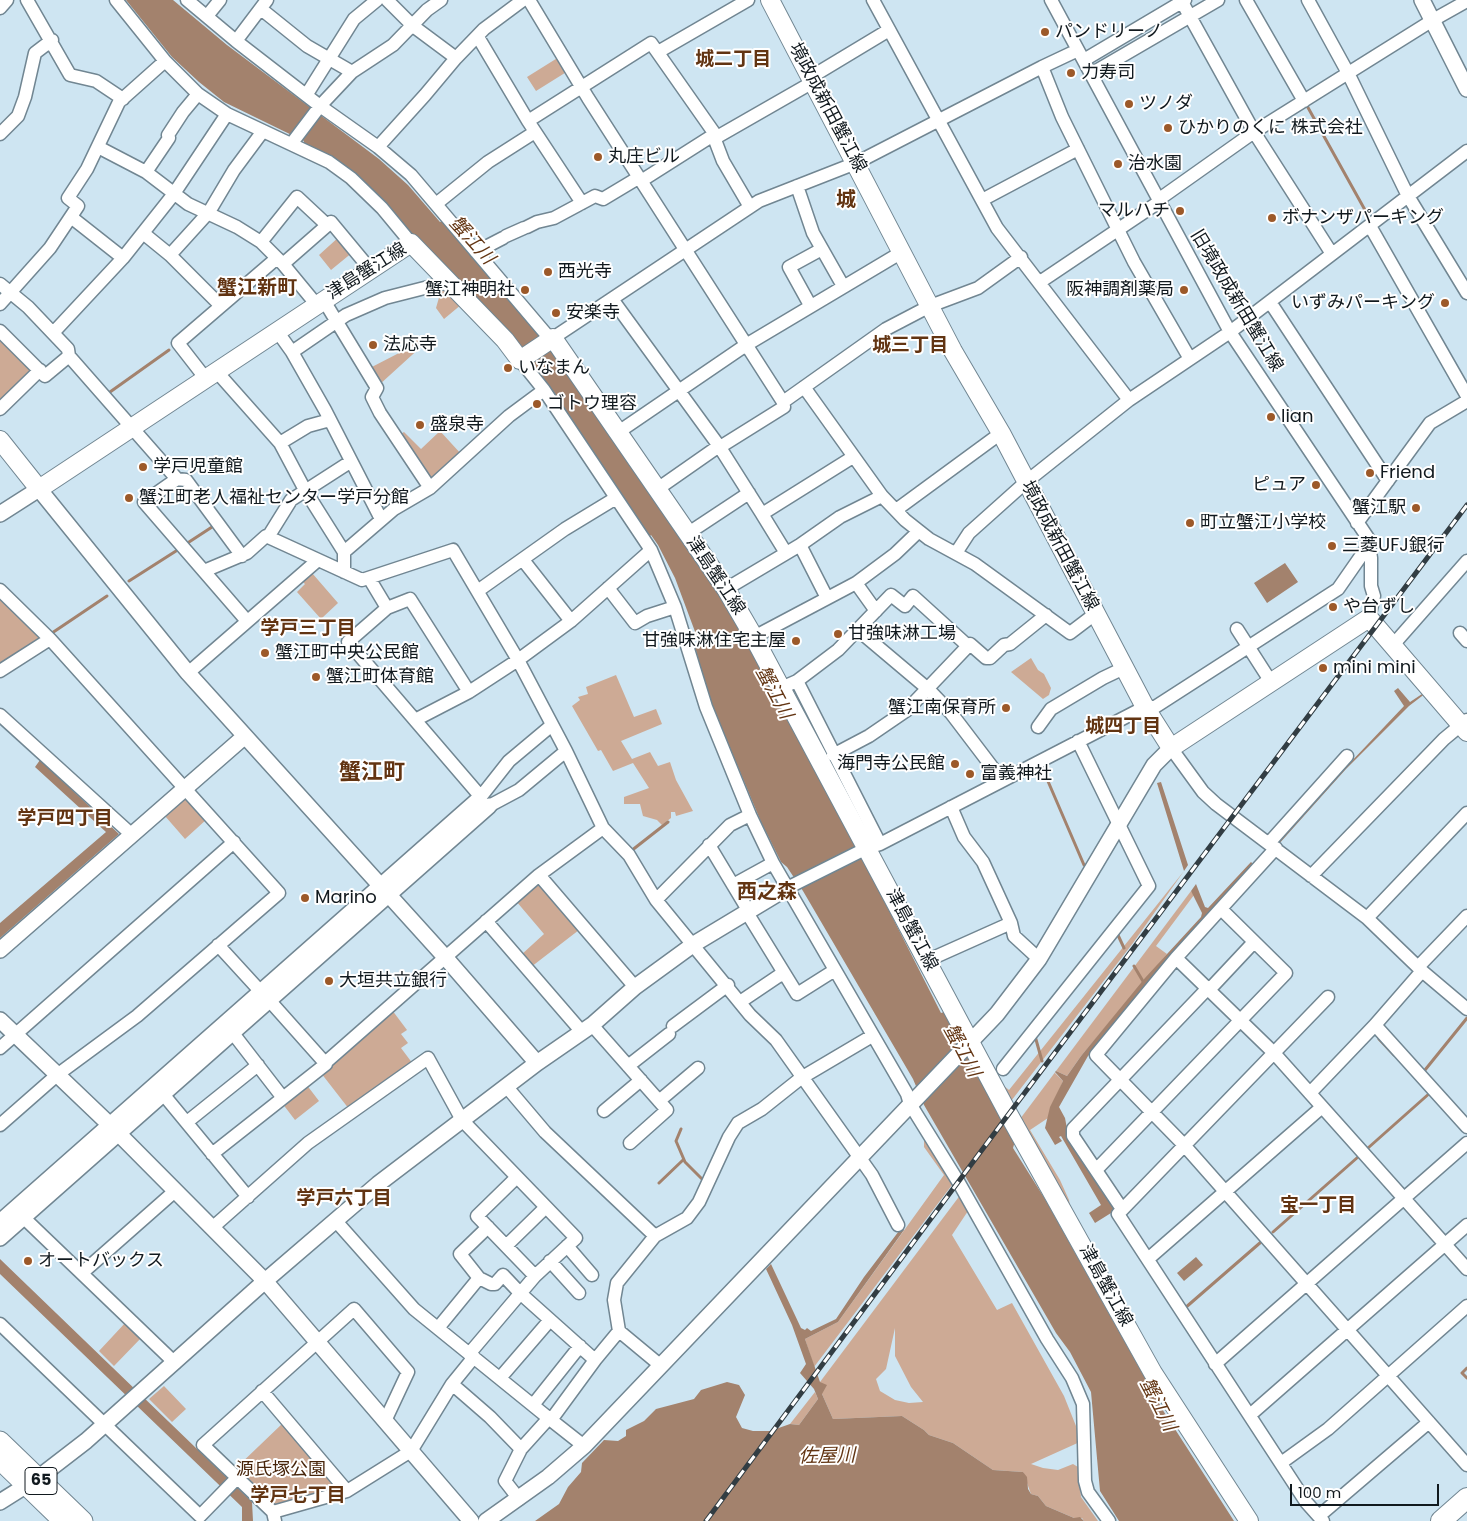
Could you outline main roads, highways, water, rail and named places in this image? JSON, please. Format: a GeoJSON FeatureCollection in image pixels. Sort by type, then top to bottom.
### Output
{"type":"FeatureCollection","features":[{"type":"Feature","properties":{"kind":"highway"},"geometry":{"type":"LineString","coordinates":[[1441,1521],[1467,1498]]}},
{"type":"Feature","properties":{"kind":"main road","name":"境政成新田蟹江線"},"geometry":{"type":"LineString","coordinates":[[770,0],[930,306],[1001,433],[1095,614],[1145,707],[1171,748],[1369,618],[1465,725]]}},
{"type":"Feature","properties":{"kind":"main road","name":"津島蟹江線"},"geometry":{"type":"LineString","coordinates":[[0,440],[40,489],[411,242],[522,359],[553,338],[726,589],[754,636],[789,684],[968,1046],[1153,1372],[1249,1521]]}},
{"type":"Feature","properties":{"kind":"main road","name":"65"},"geometry":{"type":"LineString","coordinates":[[0,1441],[63,1521]]}},
{"type":"Feature","properties":{"kind":"main road","name":"65"},"geometry":{"type":"LineString","coordinates":[[0,1460],[83,1521]]}},
{"type":"Feature","properties":{"kind":"water","name":"蟹江川"},"geometry":{"type":"Polygon","coordinates":[[[126,0],[173,0],[227,45],[379,159],[408,185],[440,222],[443,221],[540,331],[705,571],[739,627],[837,808],[941,1013],[944,1012],[971,1063],[970,1067],[977,1071],[1015,1141],[1013,1148],[1045,1199],[1164,1412],[1234,1521],[1119,1521],[1100,1491],[1091,1392],[1070,1352],[1056,1333],[924,1105],[913,1079],[803,891],[787,867],[781,862],[761,822],[709,698],[695,647],[700,645],[675,578],[651,535],[648,538],[627,505],[447,273],[304,141],[224,102],[199,82],[172,57],[126,0]]]}},
{"type":"Feature","properties":{"kind":"water"},"geometry":{"type":"Polygon","coordinates":[[[1285,563],[1298,582],[1267,603],[1254,583],[1285,563]]]}},
{"type":"Feature","properties":{"kind":"water"},"geometry":{"type":"Polygon","coordinates":[[[1398,688],[1410,702],[1426,693],[1409,706],[1346,769],[1278,845],[1275,842],[1404,706],[1394,691],[1398,688]]]}},
{"type":"Feature","properties":{"kind":"water"},"geometry":{"type":"Polygon","coordinates":[[[40,760],[119,834],[0,938],[0,923],[106,832],[35,767],[40,760]]]}},
{"type":"Feature","properties":{"kind":"water"},"geometry":{"type":"Polygon","coordinates":[[[1161,782],[1188,865],[1184,871],[1157,783],[1161,782]]]}},
{"type":"Feature","properties":{"kind":"water"},"geometry":{"type":"Polygon","coordinates":[[[1251,862],[1253,864],[1146,984],[1088,1056],[1059,1107],[1065,1118],[1068,1134],[1114,1205],[1113,1211],[1320,1521],[1315,1521],[1290,1489],[1111,1213],[1095,1223],[1089,1213],[1101,1205],[1061,1136],[1059,1137],[1062,1141],[1055,1145],[1045,1128],[1050,1107],[1063,1081],[1055,1072],[1067,1076],[1081,1056],[1145,978],[1201,917],[1202,913],[1191,891],[1196,884],[1205,907],[1208,908],[1251,862]]]}},
{"type":"Feature","properties":{"kind":"water","name":"佐屋川"},"geometry":{"type":"Polygon","coordinates":[[[902,1227],[904,1230],[838,1322],[805,1339],[820,1382],[827,1385],[822,1394],[833,1419],[902,1416],[929,1435],[953,1443],[993,1470],[1023,1472],[1027,1477],[1028,1489],[1031,1494],[1038,1496],[1046,1506],[1074,1518],[1080,1517],[1084,1521],[535,1521],[559,1504],[568,1487],[581,1472],[582,1463],[604,1440],[618,1441],[626,1436],[626,1430],[644,1421],[656,1409],[694,1399],[701,1390],[727,1382],[739,1385],[745,1395],[736,1417],[742,1428],[753,1431],[770,1431],[790,1424],[799,1425],[818,1399],[814,1389],[800,1373],[806,1364],[792,1325],[766,1269],[771,1264],[801,1328],[805,1330],[807,1328],[811,1331],[836,1319],[864,1277],[902,1227]]]}},
{"type":"Feature","properties":{"kind":"water"},"geometry":{"type":"Polygon","coordinates":[[[1196,1257],[1203,1265],[1184,1281],[1177,1273],[1196,1257]]]}},
{"type":"Feature","properties":{"kind":"water"},"geometry":{"type":"Polygon","coordinates":[[[0,1259],[252,1502],[253,1521],[242,1521],[242,1507],[0,1274],[0,1259]]]}},
{"type":"Feature","properties":{"kind":"waterway"},"geometry":{"type":"LineString","coordinates":[[1306,104],[1370,219]]}},
{"type":"Feature","properties":{"kind":"waterway"},"geometry":{"type":"LineString","coordinates":[[110,392],[169,350]]}},
{"type":"Feature","properties":{"kind":"waterway"},"geometry":{"type":"LineString","coordinates":[[186,544],[212,527]]}},
{"type":"Feature","properties":{"kind":"waterway"},"geometry":{"type":"LineString","coordinates":[[129,581],[176,551]]}},
{"type":"Feature","properties":{"kind":"waterway"},"geometry":{"type":"LineString","coordinates":[[52,633],[107,596]]}},
{"type":"Feature","properties":{"kind":"waterway"},"geometry":{"type":"LineString","coordinates":[[1041,765],[1084,865]]}},
{"type":"Feature","properties":{"kind":"waterway"},"geometry":{"type":"LineString","coordinates":[[631,851],[668,822]]}},
{"type":"Feature","properties":{"kind":"waterway"},"geometry":{"type":"LineString","coordinates":[[1117,933],[1124,948]]}},
{"type":"Feature","properties":{"kind":"waterway"},"geometry":{"type":"LineString","coordinates":[[1134,966],[1144,983]]}},
{"type":"Feature","properties":{"kind":"waterway"},"geometry":{"type":"LineString","coordinates":[[1425,1070],[1467,1018]]}},
{"type":"Feature","properties":{"kind":"waterway"},"geometry":{"type":"LineString","coordinates":[[1035,1036],[1042,1061]]}},
{"type":"Feature","properties":{"kind":"waterway"},"geometry":{"type":"LineString","coordinates":[[1379,1039],[1394,1055]]}},
{"type":"Feature","properties":{"kind":"waterway"},"geometry":{"type":"LineString","coordinates":[[1368,1148],[1431,1092]]}},
{"type":"Feature","properties":{"kind":"waterway"},"geometry":{"type":"LineString","coordinates":[[681,1129],[676,1141],[685,1162],[703,1180]]}},
{"type":"Feature","properties":{"kind":"waterway"},"geometry":{"type":"LineString","coordinates":[[1273,1232],[1358,1157]]}},
{"type":"Feature","properties":{"kind":"waterway"},"geometry":{"type":"LineString","coordinates":[[659,1183],[683,1160]]}},
{"type":"Feature","properties":{"kind":"waterway"},"geometry":{"type":"LineString","coordinates":[[1185,1308],[1261,1242]]}},
{"type":"Feature","properties":{"kind":"waterway"},"geometry":{"type":"LineString","coordinates":[[1467,1368],[1462,1373],[1467,1378]]}},
{"type":"Feature","properties":{"kind":"railway"},"geometry":{"type":"LineString","coordinates":[[706,1521],[1005,1119],[1467,505]]}},
{"type":"Feature","properties":{"kind":"place","name":"パンドリーノ"},"geometry":{"type":"Point","coordinates":[1045,32]}},
{"type":"Feature","properties":{"kind":"place","name":"力寿司"},"geometry":{"type":"Point","coordinates":[1071,73]}},
{"type":"Feature","properties":{"kind":"place","name":"ツノダ"},"geometry":{"type":"Point","coordinates":[1129,104]}},
{"type":"Feature","properties":{"kind":"place","name":"ひかりのくに 株式会社"},"geometry":{"type":"Point","coordinates":[1168,128]}},
{"type":"Feature","properties":{"kind":"place","name":"丸庄ビル"},"geometry":{"type":"Point","coordinates":[598,157]}},
{"type":"Feature","properties":{"kind":"place","name":"治水園"},"geometry":{"type":"Point","coordinates":[1118,164]}},
{"type":"Feature","properties":{"kind":"place","name":"マルハチ"},"geometry":{"type":"Point","coordinates":[1180,211]}},
{"type":"Feature","properties":{"kind":"place","name":"ボナンザパーキング"},"geometry":{"type":"Point","coordinates":[1272,218]}},
{"type":"Feature","properties":{"kind":"place","name":"西光寺"},"geometry":{"type":"Point","coordinates":[548,272]}},
{"type":"Feature","properties":{"kind":"place","name":"蟹江神明社"},"geometry":{"type":"Point","coordinates":[525,290]}},
{"type":"Feature","properties":{"kind":"place","name":"阪神調剤薬局"},"geometry":{"type":"Point","coordinates":[1184,290]}},
{"type":"Feature","properties":{"kind":"place","name":"いずみパーキング"},"geometry":{"type":"Point","coordinates":[1445,303]}},
{"type":"Feature","properties":{"kind":"place","name":"安楽寺"},"geometry":{"type":"Point","coordinates":[556,313]}},
{"type":"Feature","properties":{"kind":"place","name":"法応寺"},"geometry":{"type":"Point","coordinates":[373,345]}},
{"type":"Feature","properties":{"kind":"place","name":"いなまん"},"geometry":{"type":"Point","coordinates":[508,368]}},
{"type":"Feature","properties":{"kind":"place","name":"ゴトウ理容"},"geometry":{"type":"Point","coordinates":[537,404]}},
{"type":"Feature","properties":{"kind":"place","name":"lian"},"geometry":{"type":"Point","coordinates":[1271,417]}},
{"type":"Feature","properties":{"kind":"place","name":"盛泉寺"},"geometry":{"type":"Point","coordinates":[420,425]}},
{"type":"Feature","properties":{"kind":"place","name":"学戸児童館"},"geometry":{"type":"Point","coordinates":[143,467]}},
{"type":"Feature","properties":{"kind":"place","name":"Friend"},"geometry":{"type":"Point","coordinates":[1370,473]}},
{"type":"Feature","properties":{"kind":"place","name":"ピュア"},"geometry":{"type":"Point","coordinates":[1316,485]}},
{"type":"Feature","properties":{"kind":"place","name":"蟹江町老人福祉センター学戸分館"},"geometry":{"type":"Point","coordinates":[129,498]}},
{"type":"Feature","properties":{"kind":"place","name":"蟹江駅"},"geometry":{"type":"Point","coordinates":[1416,508]}},
{"type":"Feature","properties":{"kind":"place","name":"町立蟹江小学校"},"geometry":{"type":"Point","coordinates":[1190,523]}},
{"type":"Feature","properties":{"kind":"place","name":"三菱UFJ銀行"},"geometry":{"type":"Point","coordinates":[1332,546]}},
{"type":"Feature","properties":{"kind":"place","name":"や台ずし"},"geometry":{"type":"Point","coordinates":[1333,607]}},
{"type":"Feature","properties":{"kind":"place","name":"甘強味淋工場"},"geometry":{"type":"Point","coordinates":[838,634]}},
{"type":"Feature","properties":{"kind":"place","name":"甘強味淋住宅主屋"},"geometry":{"type":"Point","coordinates":[796,641]}},
{"type":"Feature","properties":{"kind":"place","name":"蟹江町中央公民館"},"geometry":{"type":"Point","coordinates":[265,653]}},
{"type":"Feature","properties":{"kind":"place","name":"mini mini"},"geometry":{"type":"Point","coordinates":[1323,668]}},
{"type":"Feature","properties":{"kind":"place","name":"蟹江町体育館"},"geometry":{"type":"Point","coordinates":[316,677]}},
{"type":"Feature","properties":{"kind":"place","name":"蟹江南保育所"},"geometry":{"type":"Point","coordinates":[1006,708]}},
{"type":"Feature","properties":{"kind":"place","name":"海門寺公民館"},"geometry":{"type":"Point","coordinates":[955,764]}},
{"type":"Feature","properties":{"kind":"place","name":"富義神社"},"geometry":{"type":"Point","coordinates":[970,774]}},
{"type":"Feature","properties":{"kind":"place","name":"Marino"},"geometry":{"type":"Point","coordinates":[305,898]}},
{"type":"Feature","properties":{"kind":"place","name":"大垣共立銀行"},"geometry":{"type":"Point","coordinates":[329,981]}},
{"type":"Feature","properties":{"kind":"place","name":"オートバックス"},"geometry":{"type":"Point","coordinates":[28,1261]}},
{"type":"Feature","properties":{"kind":"district","name":"城二丁目"},"geometry":{"type":"Point","coordinates":[733,60]}},
{"type":"Feature","properties":{"kind":"district","name":"城"},"geometry":{"type":"Point","coordinates":[846,201]}},
{"type":"Feature","properties":{"kind":"district","name":"蟹江新町"},"geometry":{"type":"Point","coordinates":[257,289]}},
{"type":"Feature","properties":{"kind":"district","name":"城三丁目"},"geometry":{"type":"Point","coordinates":[910,346]}},
{"type":"Feature","properties":{"kind":"district","name":"学戸三丁目"},"geometry":{"type":"Point","coordinates":[308,629]}},
{"type":"Feature","properties":{"kind":"district","name":"城四丁目"},"geometry":{"type":"Point","coordinates":[1123,727]}},
{"type":"Feature","properties":{"kind":"district","name":"蟹江町"},"geometry":{"type":"Point","coordinates":[372,773]}},
{"type":"Feature","properties":{"kind":"district","name":"学戸四丁目"},"geometry":{"type":"Point","coordinates":[65,819]}},
{"type":"Feature","properties":{"kind":"district","name":"西之森"},"geometry":{"type":"Point","coordinates":[767,893]}},
{"type":"Feature","properties":{"kind":"district","name":"学戸六丁目"},"geometry":{"type":"Point","coordinates":[344,1199]}},
{"type":"Feature","properties":{"kind":"district","name":"宝一丁目"},"geometry":{"type":"Point","coordinates":[1318,1206]}},
{"type":"Feature","properties":{"kind":"district","name":"学戸七丁目"},"geometry":{"type":"Point","coordinates":[298,1496]}},
{"type":"Feature","properties":{"kind":"park label","name":"源氏塚公園"},"geometry":{"type":"Point","coordinates":[281,1470]}}]}
